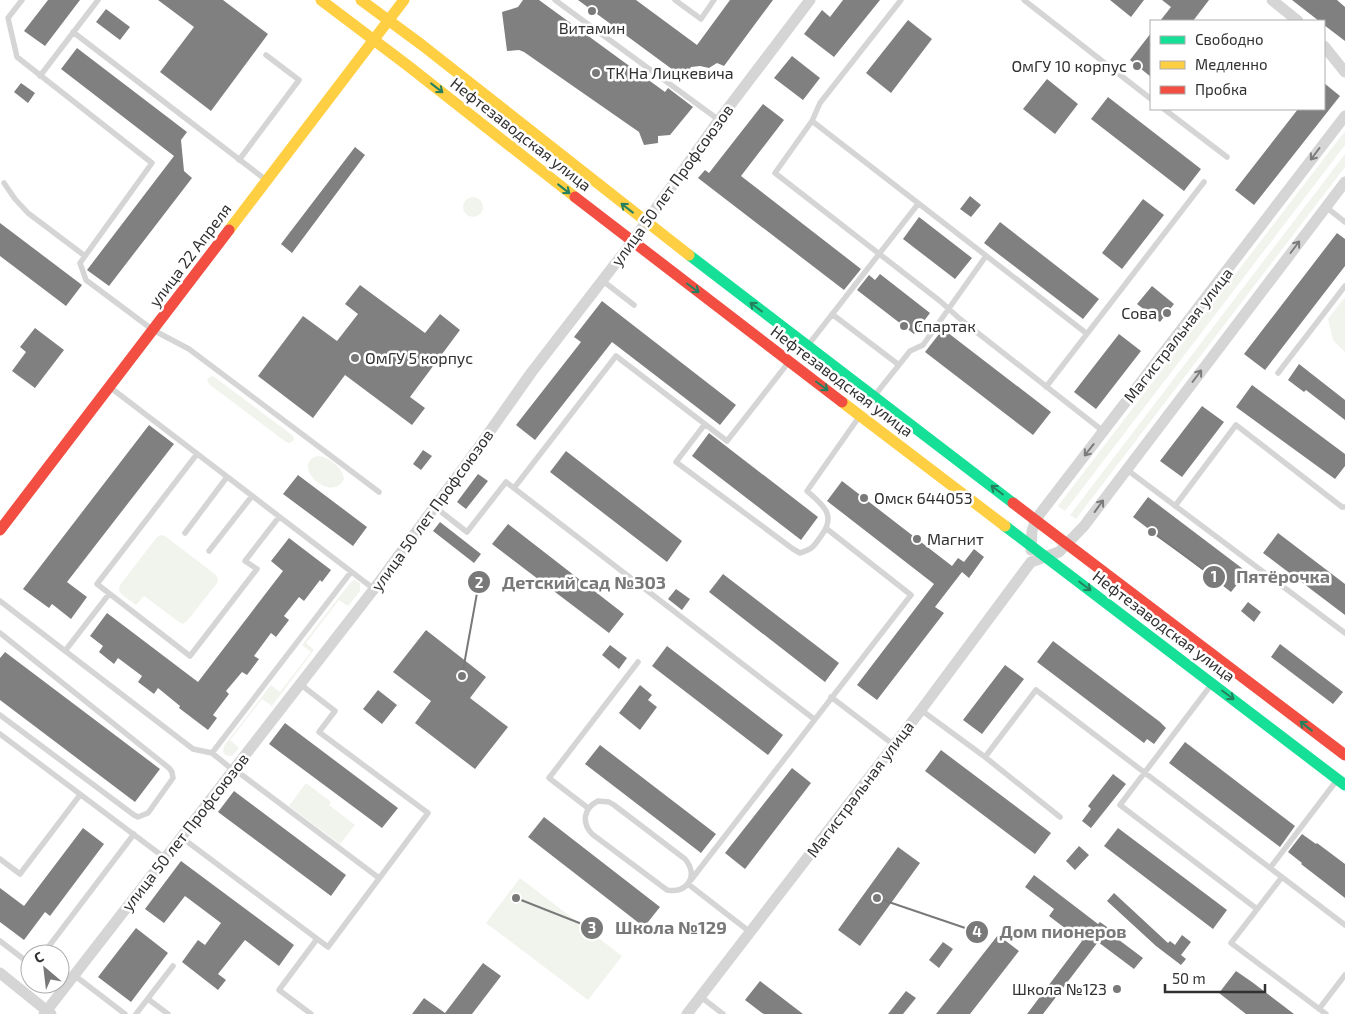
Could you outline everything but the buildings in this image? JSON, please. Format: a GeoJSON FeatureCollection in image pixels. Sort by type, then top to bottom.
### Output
{"type":"FeatureCollection","features":[{"type":"Feature","properties":{"kind":"main road","name":"Нефтезаводская улица"},"geometry":{"type":"LineString","coordinates":[[321,0],[398,58],[632,242],[1341,782]]}},
{"type":"Feature","properties":{"kind":"main road"},"geometry":{"type":"LineString","coordinates":[[365,3],[378,7],[388,6],[404,0],[408,30],[414,39]]}},
{"type":"Feature","properties":{"kind":"main road","name":"улица 22 Апреля"},"geometry":{"type":"LineString","coordinates":[[0,530],[404,0]]}},
{"type":"Feature","properties":{"kind":"main road","name":"Нефтезаводская улица"},"geometry":{"type":"LineString","coordinates":[[365,3],[414,39],[646,223],[1345,756]]}},
{"type":"Feature","properties":{"kind":"main road"},"geometry":{"type":"LineString","coordinates":[[355,65],[361,42],[361,34],[357,27]]}},
{"type":"Feature","properties":{"kind":"main road"},"geometry":{"type":"LineString","coordinates":[[355,65],[374,55],[390,53],[398,58]]}},
{"type":"Feature","properties":{"kind":"street","name":"улица 50 лет Профсоюзов"},"geometry":{"type":"LineString","coordinates":[[47,1013],[164,858],[374,589],[531,373],[646,223],[718,120],[810,0]]}},
{"type":"Feature","properties":{"kind":"street"},"geometry":{"type":"LineString","coordinates":[[1272,0],[1297,20]]}},
{"type":"Feature","properties":{"kind":"street"},"geometry":{"type":"LineString","coordinates":[[1325,47],[1345,72]]}},
{"type":"Feature","properties":{"kind":"street","name":"Магистральная улица"},"geometry":{"type":"LineString","coordinates":[[687,1014],[894,745],[1031,562],[1032,531],[1036,519],[1345,116]]}},
{"type":"Feature","properties":{"kind":"street"},"geometry":{"type":"LineString","coordinates":[[1031,562],[1059,552],[1084,526],[1345,182]]}},
{"type":"Feature","properties":{"kind":"street"},"geometry":{"type":"LineString","coordinates":[[0,974],[47,1013]]}},
{"type":"Feature","properties":{"kind":"lane"},"geometry":{"type":"LineString","coordinates":[[22,0],[8,18],[17,57],[152,163],[80,262],[86,280],[153,330],[189,349],[379,492]]}},
{"type":"Feature","properties":{"kind":"lane"},"geometry":{"type":"LineString","coordinates":[[40,76],[98,0]]}},
{"type":"Feature","properties":{"kind":"lane"},"geometry":{"type":"LineString","coordinates":[[555,0],[718,120]]}},
{"type":"Feature","properties":{"kind":"lane"},"geometry":{"type":"LineString","coordinates":[[675,0],[701,19],[714,0]]}},
{"type":"Feature","properties":{"kind":"lane"},"geometry":{"type":"LineString","coordinates":[[901,0],[820,103],[812,121],[775,173],[1103,431]]}},
{"type":"Feature","properties":{"kind":"lane"},"geometry":{"type":"LineString","coordinates":[[1024,0],[1150,98]]}},
{"type":"Feature","properties":{"kind":"lane"},"geometry":{"type":"LineString","coordinates":[[73,32],[267,181]]}},
{"type":"Feature","properties":{"kind":"lane"},"geometry":{"type":"LineString","coordinates":[[239,160],[299,80],[266,55]]}},
{"type":"Feature","properties":{"kind":"lane"},"geometry":{"type":"LineString","coordinates":[[1165,110],[1227,157]]}},
{"type":"Feature","properties":{"kind":"lane"},"geometry":{"type":"LineString","coordinates":[[812,121],[1086,333]]}},
{"type":"Feature","properties":{"kind":"lane"},"geometry":{"type":"LineString","coordinates":[[1046,387],[1204,182]]}},
{"type":"Feature","properties":{"kind":"lane"},"geometry":{"type":"LineString","coordinates":[[4,183],[28,213],[85,256]]}},
{"type":"Feature","properties":{"kind":"lane"},"geometry":{"type":"LineString","coordinates":[[808,346],[918,204]]}},
{"type":"Feature","properties":{"kind":"lane"},"geometry":{"type":"LineString","coordinates":[[1326,207],[1345,222]]}},
{"type":"Feature","properties":{"kind":"lane"},"geometry":{"type":"LineString","coordinates":[[874,397],[910,351],[923,345],[986,256]]}},
{"type":"Feature","properties":{"kind":"lane"},"geometry":{"type":"LineString","coordinates":[[603,281],[634,305]]}},
{"type":"Feature","properties":{"kind":"lane"},"geometry":{"type":"LineString","coordinates":[[1278,373],[1345,286]]}},
{"type":"Feature","properties":{"kind":"lane"},"geometry":{"type":"LineString","coordinates":[[832,314],[899,365]]}},
{"type":"Feature","properties":{"kind":"lane"},"geometry":{"type":"LineString","coordinates":[[514,488],[616,356],[727,441],[789,361]]}},
{"type":"Feature","properties":{"kind":"lane"},"geometry":{"type":"LineString","coordinates":[[110,387],[374,589]]}},
{"type":"Feature","properties":{"kind":"lane"},"geometry":{"type":"LineString","coordinates":[[705,424],[676,462],[800,553],[812,549],[827,529],[829,518],[824,506],[807,491],[860,415]]}},
{"type":"Feature","properties":{"kind":"lane"},"geometry":{"type":"LineString","coordinates":[[1175,506],[1236,425],[1342,507],[1345,507]]}},
{"type":"Feature","properties":{"kind":"lane"},"geometry":{"type":"LineString","coordinates":[[197,454],[97,584],[190,656],[257,569],[245,561],[279,517]]}},
{"type":"Feature","properties":{"kind":"lane"},"geometry":{"type":"LineString","coordinates":[[1126,469],[1345,633]]}},
{"type":"Feature","properties":{"kind":"lane"},"geometry":{"type":"LineString","coordinates":[[185,533],[227,477]]}},
{"type":"Feature","properties":{"kind":"lane"},"geometry":{"type":"LineString","coordinates":[[435,507],[467,532],[506,482],[814,719]]}},
{"type":"Feature","properties":{"kind":"lane"},"geometry":{"type":"LineString","coordinates":[[209,551],[252,496]]}},
{"type":"Feature","properties":{"kind":"lane"},"geometry":{"type":"LineString","coordinates":[[689,882],[691,868],[684,859],[614,804],[603,801],[592,804],[584,818],[588,829],[600,840],[667,890],[678,891],[689,882],[912,595],[827,529]]}},
{"type":"Feature","properties":{"kind":"lane"},"geometry":{"type":"LineString","coordinates":[[212,753],[351,572]]}},
{"type":"Feature","properties":{"kind":"lane"},"geometry":{"type":"LineString","coordinates":[[65,651],[109,594]]}},
{"type":"Feature","properties":{"kind":"lane"},"geometry":{"type":"LineString","coordinates":[[0,601],[193,749],[212,753],[380,878]]}},
{"type":"Feature","properties":{"kind":"lane"},"geometry":{"type":"LineString","coordinates":[[0,633],[168,768],[172,772],[171,782],[148,813],[138,817],[0,715]]}},
{"type":"Feature","properties":{"kind":"lane"},"geometry":{"type":"LineString","coordinates":[[588,808],[549,778],[638,662]]}},
{"type":"Feature","properties":{"kind":"lane"},"geometry":{"type":"LineString","coordinates":[[1212,683],[1120,805],[1257,909]]}},
{"type":"Feature","properties":{"kind":"lane"},"geometry":{"type":"LineString","coordinates":[[181,837],[328,947],[428,814],[319,732],[335,711],[300,684]]}},
{"type":"Feature","properties":{"kind":"lane"},"geometry":{"type":"LineString","coordinates":[[985,757],[1036,690],[1345,925]]}},
{"type":"Feature","properties":{"kind":"lane"},"geometry":{"type":"LineString","coordinates":[[832,697],[894,745]]}},
{"type":"Feature","properties":{"kind":"lane"},"geometry":{"type":"LineString","coordinates":[[920,710],[985,757],[1060,817]]}},
{"type":"Feature","properties":{"kind":"lane"},"geometry":{"type":"LineString","coordinates":[[1,738],[80,794],[164,858]]}},
{"type":"Feature","properties":{"kind":"lane"},"geometry":{"type":"LineString","coordinates":[[1270,868],[1341,782]]}},
{"type":"Feature","properties":{"kind":"lane"},"geometry":{"type":"LineString","coordinates":[[0,859],[20,874],[80,794]]}},
{"type":"Feature","properties":{"kind":"lane"},"geometry":{"type":"LineString","coordinates":[[51,944],[134,834]]}},
{"type":"Feature","properties":{"kind":"lane"},"geometry":{"type":"LineString","coordinates":[[1282,877],[1231,942],[1326,1014]]}},
{"type":"Feature","properties":{"kind":"lane"},"geometry":{"type":"LineString","coordinates":[[689,882],[750,932]]}},
{"type":"Feature","properties":{"kind":"lane"},"geometry":{"type":"LineString","coordinates":[[311,1014],[279,990],[317,939]]}},
{"type":"Feature","properties":{"kind":"lane"},"geometry":{"type":"LineString","coordinates":[[0,941],[20,956]]}},
{"type":"Feature","properties":{"kind":"lane"},"geometry":{"type":"LineString","coordinates":[[136,1014],[173,966]]}},
{"type":"Feature","properties":{"kind":"lane"},"geometry":{"type":"LineString","coordinates":[[74,975],[125,1014]]}},
{"type":"Feature","properties":{"kind":"lane"},"geometry":{"type":"LineString","coordinates":[[1319,1009],[1345,975]]}},
{"type":"Feature","properties":{"kind":"lane"},"geometry":{"type":"LineString","coordinates":[[700,997],[723,1014]]}},
{"type":"Feature","properties":{"kind":"lane"},"geometry":{"type":"LineString","coordinates":[[148,998],[168,1014]]}},
{"type":"Feature","properties":{"kind":"shaded area"},"geometry":{"type":"Polygon","coordinates":[[[1345,131],[1345,145],[1065,511],[1058,506],[1345,131]]]}},
{"type":"Feature","properties":{"kind":"shaded area"},"geometry":{"type":"Polygon","coordinates":[[[1345,154],[1345,167],[1076,519],[1070,515],[1345,154]]]}},
{"type":"Feature","properties":{"kind":"shaded area"},"geometry":{"type":"Polygon","coordinates":[[[473,197],[480,200],[483,207],[480,214],[473,217],[466,214],[463,207],[466,200],[473,197]]]}},
{"type":"Feature","properties":{"kind":"shaded area"},"geometry":{"type":"Polygon","coordinates":[[[1345,297],[1345,352],[1333,340],[1328,319],[1345,297]]]}},
{"type":"Feature","properties":{"kind":"shaded area"},"geometry":{"type":"Polygon","coordinates":[[[213,376],[292,435],[293,441],[290,443],[286,442],[209,384],[207,380],[213,376]]]}},
{"type":"Feature","properties":{"kind":"shaded area"},"geometry":{"type":"Polygon","coordinates":[[[318,456],[331,461],[341,471],[344,479],[338,486],[330,488],[322,485],[310,474],[308,467],[310,460],[318,456]]]}},
{"type":"Feature","properties":{"kind":"shaded area"},"geometry":{"type":"Polygon","coordinates":[[[165,536],[216,575],[218,579],[217,583],[183,624],[144,596],[136,605],[121,594],[119,590],[120,585],[157,537],[165,536]]]}},
{"type":"Feature","properties":{"kind":"shaded area"},"geometry":{"type":"Polygon","coordinates":[[[354,580],[360,583],[360,591],[348,606],[339,600],[306,643],[314,650],[272,706],[262,699],[230,740],[239,748],[232,756],[225,755],[223,751],[224,746],[271,685],[280,692],[311,652],[302,645],[354,580]]]}},
{"type":"Feature","properties":{"kind":"shaded area"},"geometry":{"type":"Polygon","coordinates":[[[306,783],[331,802],[329,805],[355,825],[340,844],[289,806],[306,783]]]}},
{"type":"Feature","properties":{"kind":"shaded area"},"geometry":{"type":"Polygon","coordinates":[[[520,878],[622,956],[588,1000],[486,923],[520,878]]]}},
{"type":"Feature","properties":{"kind":"traffic: fast"},"geometry":{"type":"LineString","coordinates":[[689,255],[1013,503]]}},
{"type":"Feature","properties":{"kind":"traffic: fast"},"geometry":{"type":"LineString","coordinates":[[1005,526],[1345,785]]}},
{"type":"Feature","properties":{"kind":"traffic: slow"},"geometry":{"type":"LineString","coordinates":[[321,0],[575,197]]}},
{"type":"Feature","properties":{"kind":"traffic: slow"},"geometry":{"type":"LineString","coordinates":[[361,0],[422,45],[689,255]]}},
{"type":"Feature","properties":{"kind":"traffic: slow"},"geometry":{"type":"LineString","coordinates":[[229,230],[404,0]]}},
{"type":"Feature","properties":{"kind":"traffic: slow"},"geometry":{"type":"LineString","coordinates":[[842,402],[1005,526]]}},
{"type":"Feature","properties":{"kind":"traffic: jam"},"geometry":{"type":"LineString","coordinates":[[575,197],[842,402]]}},
{"type":"Feature","properties":{"kind":"traffic: jam"},"geometry":{"type":"LineString","coordinates":[[0,530],[229,230]]}},
{"type":"Feature","properties":{"kind":"traffic: jam"},"geometry":{"type":"LineString","coordinates":[[1013,503],[1345,755]]}},
{"type":"Feature","properties":{"kind":"place","name":"Витамин"},"geometry":{"type":"Point","coordinates":[592,11]}},
{"type":"Feature","properties":{"kind":"place","name":"ОмГУ 10 корпус"},"geometry":{"type":"Point","coordinates":[1137,66]}},
{"type":"Feature","properties":{"kind":"place","name":"ТК На Лицкевича"},"geometry":{"type":"Point","coordinates":[596,73]}},
{"type":"Feature","properties":{"kind":"place","name":"Сова"},"geometry":{"type":"Point","coordinates":[1167,313]}},
{"type":"Feature","properties":{"kind":"place","name":"Спартак"},"geometry":{"type":"Point","coordinates":[904,326]}},
{"type":"Feature","properties":{"kind":"place","name":"ОмГУ 5 корпус"},"geometry":{"type":"Point","coordinates":[355,358]}},
{"type":"Feature","properties":{"kind":"place","name":"Омск 644053"},"geometry":{"type":"Point","coordinates":[864,498]}},
{"type":"Feature","properties":{"kind":"place","name":"Пятёрочка"},"geometry":{"type":"Point","coordinates":[1152,532]}},
{"type":"Feature","properties":{"kind":"place","name":"Магнит"},"geometry":{"type":"Point","coordinates":[917,539]}},
{"type":"Feature","properties":{"kind":"place","name":"Детский сад №303"},"geometry":{"type":"Point","coordinates":[462,676]}},
{"type":"Feature","properties":{"kind":"place","name":"Школа №129"},"geometry":{"type":"Point","coordinates":[516,898]}},
{"type":"Feature","properties":{"kind":"place","name":"Дом пионеров"},"geometry":{"type":"Point","coordinates":[877,898]}},
{"type":"Feature","properties":{"kind":"place","name":"Школа №123"},"geometry":{"type":"Point","coordinates":[1117,989]}}]}
